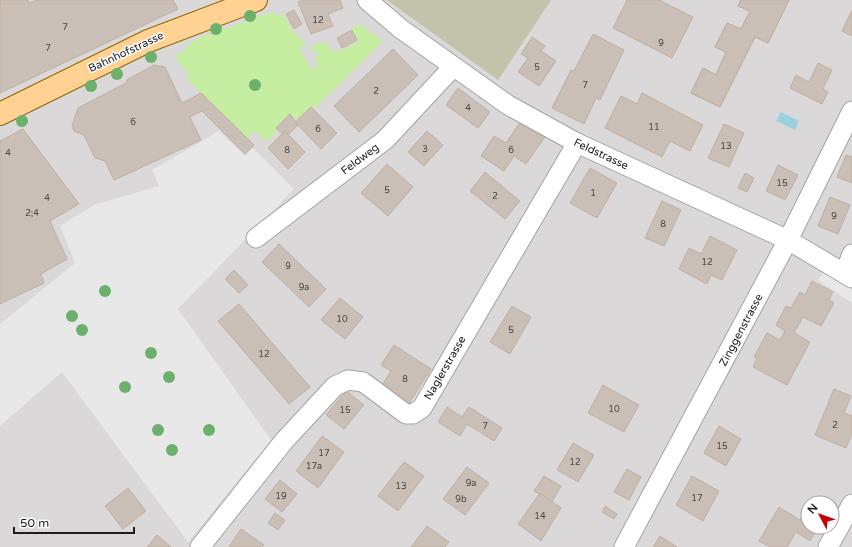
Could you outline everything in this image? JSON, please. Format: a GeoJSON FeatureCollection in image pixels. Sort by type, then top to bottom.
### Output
{"type":"FeatureCollection","features":[{"type":"Feature","properties":{"kind":"main road","name":"Bahnhofstrasse"},"geometry":{"type":"LineString","coordinates":[[0,114],[148,41],[256,0]]}},
{"type":"Feature","properties":{"kind":"street","name":"Feldstrasse"},"geometry":{"type":"LineString","coordinates":[[367,0],[402,29],[453,67],[508,105],[577,143],[788,240],[848,276]]}},
{"type":"Feature","properties":{"kind":"street","name":"Feldweg"},"geometry":{"type":"LineString","coordinates":[[256,238],[385,140],[453,67]]}},
{"type":"Feature","properties":{"kind":"street","name":"Zinggenstrasse"},"geometry":{"type":"LineString","coordinates":[[624,547],[788,240],[852,111]]}},
{"type":"Feature","properties":{"kind":"street","name":"Naglerstrasse"},"geometry":{"type":"LineString","coordinates":[[200,547],[284,441],[335,386],[348,380],[363,382],[406,414],[413,414],[422,408],[577,143]]}},
{"type":"Feature","properties":{"kind":"street"},"geometry":{"type":"LineString","coordinates":[[848,276],[852,254]]}},
{"type":"Feature","properties":{"kind":"street"},"geometry":{"type":"LineString","coordinates":[[828,547],[852,504]]}},
{"type":"Feature","properties":{"kind":"shaded area"},"geometry":{"type":"Polygon","coordinates":[[[0,0],[852,0],[852,547],[0,547],[0,0]]]}},
{"type":"Feature","properties":{"kind":"shaded area"},"geometry":{"type":"Polygon","coordinates":[[[387,0],[551,0],[498,80],[387,0]]]}},
{"type":"Feature","properties":{"kind":"shaded area"},"geometry":{"type":"Polygon","coordinates":[[[219,131],[245,156],[253,148],[294,189],[178,309],[271,440],[188,542],[62,372],[0,426],[0,324],[75,263],[60,226],[94,205],[159,186],[152,170],[219,131]]]}},
{"type":"Feature","properties":{"kind":"shaded area"},"geometry":{"type":"Polygon","coordinates":[[[824,271],[852,290],[852,303],[818,280],[824,271]]]}},
{"type":"Feature","properties":{"kind":"green space"},"geometry":{"type":"Polygon","coordinates":[[[274,11],[276,16],[283,13],[293,32],[306,44],[299,49],[312,69],[319,65],[315,58],[318,54],[316,50],[312,52],[310,48],[316,44],[326,42],[332,51],[342,50],[359,42],[351,28],[360,24],[383,41],[314,109],[311,106],[297,120],[290,113],[275,128],[277,131],[266,141],[254,131],[248,138],[186,78],[189,74],[175,58],[196,39],[274,11]]]}},
{"type":"Feature","properties":{"kind":"water"},"geometry":{"type":"Polygon","coordinates":[[[781,112],[799,121],[795,130],[776,121],[781,112]]]}},
{"type":"Feature","properties":{"kind":"building"},"geometry":{"type":"Polygon","coordinates":[[[0,0],[28,0],[29,3],[37,0],[173,0],[178,9],[0,93],[0,0]]]}},
{"type":"Feature","properties":{"kind":"building"},"geometry":{"type":"Polygon","coordinates":[[[303,0],[340,0],[343,8],[328,14],[333,26],[311,34],[298,2],[303,0]]]}},
{"type":"Feature","properties":{"kind":"building"},"geometry":{"type":"Polygon","coordinates":[[[627,0],[659,0],[693,17],[672,58],[613,28],[627,0]]]}},
{"type":"Feature","properties":{"kind":"building"},"geometry":{"type":"Polygon","coordinates":[[[741,0],[789,0],[768,43],[755,37],[720,107],[691,93],[703,68],[716,75],[726,52],[715,47],[727,23],[741,29],[750,11],[738,6],[741,0]]]}},
{"type":"Feature","properties":{"kind":"building"},"geometry":{"type":"Polygon","coordinates":[[[741,0],[789,0],[768,43],[755,37],[720,107],[691,93],[703,68],[716,75],[726,52],[715,47],[727,23],[741,29],[750,11],[738,6],[741,0]]]}},
{"type":"Feature","properties":{"kind":"building"},"geometry":{"type":"Polygon","coordinates":[[[294,10],[302,24],[294,29],[286,14],[294,10]]]}},
{"type":"Feature","properties":{"kind":"building"},"geometry":{"type":"Polygon","coordinates":[[[852,10],[852,36],[842,31],[852,10]]]}},
{"type":"Feature","properties":{"kind":"building"},"geometry":{"type":"Polygon","coordinates":[[[352,30],[357,40],[342,48],[337,38],[352,30]]]}},
{"type":"Feature","properties":{"kind":"building"},"geometry":{"type":"Polygon","coordinates":[[[593,34],[624,50],[600,100],[596,98],[584,124],[552,108],[571,70],[574,71],[593,34]]]}},
{"type":"Feature","properties":{"kind":"building"},"geometry":{"type":"Polygon","coordinates":[[[532,37],[545,46],[541,51],[556,61],[539,86],[518,72],[528,58],[521,54],[532,37]]]}},
{"type":"Feature","properties":{"kind":"building"},"geometry":{"type":"Polygon","coordinates":[[[393,49],[418,75],[359,132],[334,106],[393,49]]]}},
{"type":"Feature","properties":{"kind":"building"},"geometry":{"type":"Polygon","coordinates":[[[818,63],[832,70],[823,89],[828,92],[822,104],[790,88],[796,75],[809,82],[818,63]]]}},
{"type":"Feature","properties":{"kind":"building"},"geometry":{"type":"Polygon","coordinates":[[[154,65],[165,67],[182,103],[201,93],[254,145],[245,154],[202,111],[190,117],[201,140],[114,180],[105,161],[95,158],[84,135],[74,131],[72,126],[78,108],[126,83],[127,80],[154,65]]]}},
{"type":"Feature","properties":{"kind":"building"},"geometry":{"type":"Polygon","coordinates":[[[458,88],[490,112],[478,128],[446,105],[458,88]]]}},
{"type":"Feature","properties":{"kind":"building"},"geometry":{"type":"Polygon","coordinates":[[[642,93],[703,125],[690,151],[670,141],[662,157],[605,128],[621,96],[637,104],[642,93]]]}},
{"type":"Feature","properties":{"kind":"building"},"geometry":{"type":"Polygon","coordinates":[[[311,107],[337,133],[321,149],[295,122],[311,107]]]}},
{"type":"Feature","properties":{"kind":"building"},"geometry":{"type":"Polygon","coordinates":[[[290,114],[298,125],[288,135],[285,131],[282,134],[276,128],[290,114]]]}},
{"type":"Feature","properties":{"kind":"building"},"geometry":{"type":"Polygon","coordinates":[[[521,121],[545,137],[526,164],[514,156],[504,171],[481,156],[494,136],[506,143],[521,121]]]}},
{"type":"Feature","properties":{"kind":"building"},"geometry":{"type":"Polygon","coordinates":[[[724,124],[744,133],[729,167],[708,158],[724,124]]]}},
{"type":"Feature","properties":{"kind":"building"},"geometry":{"type":"Polygon","coordinates":[[[23,129],[79,204],[50,221],[67,259],[41,274],[44,283],[0,304],[0,141],[23,129]]]}},
{"type":"Feature","properties":{"kind":"building"},"geometry":{"type":"Polygon","coordinates":[[[285,131],[305,152],[288,169],[268,148],[285,131]]]}},
{"type":"Feature","properties":{"kind":"building"},"geometry":{"type":"Polygon","coordinates":[[[427,131],[443,145],[424,166],[408,152],[427,131]]]}},
{"type":"Feature","properties":{"kind":"building"},"geometry":{"type":"Polygon","coordinates":[[[846,155],[852,157],[852,183],[837,177],[846,155]]]}},
{"type":"Feature","properties":{"kind":"building"},"geometry":{"type":"Polygon","coordinates":[[[387,164],[413,187],[388,216],[361,193],[387,164]]]}},
{"type":"Feature","properties":{"kind":"building"},"geometry":{"type":"Polygon","coordinates":[[[778,165],[798,175],[785,200],[766,191],[778,165]]]}},
{"type":"Feature","properties":{"kind":"building"},"geometry":{"type":"Polygon","coordinates":[[[590,168],[617,183],[597,218],[570,203],[590,168]]]}},
{"type":"Feature","properties":{"kind":"building"},"geometry":{"type":"Polygon","coordinates":[[[485,172],[520,201],[505,219],[470,191],[485,172]]]}},
{"type":"Feature","properties":{"kind":"building"},"geometry":{"type":"Polygon","coordinates":[[[745,173],[754,178],[747,192],[738,188],[745,173]]]}},
{"type":"Feature","properties":{"kind":"building"},"geometry":{"type":"Polygon","coordinates":[[[830,197],[850,205],[838,234],[818,226],[830,197]]]}},
{"type":"Feature","properties":{"kind":"building"},"geometry":{"type":"Polygon","coordinates":[[[662,201],[681,210],[664,246],[645,238],[662,201]]]}},
{"type":"Feature","properties":{"kind":"building"},"geometry":{"type":"Polygon","coordinates":[[[710,236],[737,250],[722,280],[711,275],[707,284],[679,269],[689,248],[701,254],[710,236]]]}},
{"type":"Feature","properties":{"kind":"building"},"geometry":{"type":"Polygon","coordinates":[[[279,244],[326,289],[309,307],[262,262],[279,244]]]}},
{"type":"Feature","properties":{"kind":"building"},"geometry":{"type":"Polygon","coordinates":[[[234,270],[248,285],[239,293],[225,279],[234,270]]]}},
{"type":"Feature","properties":{"kind":"building"},"geometry":{"type":"Polygon","coordinates":[[[812,281],[833,292],[829,300],[834,303],[821,326],[803,317],[794,333],[810,342],[787,385],[753,367],[757,358],[754,357],[767,333],[780,340],[785,331],[776,325],[786,306],[791,308],[800,292],[805,295],[812,281]]]}},
{"type":"Feature","properties":{"kind":"building"},"geometry":{"type":"Polygon","coordinates":[[[340,298],[363,317],[345,339],[321,320],[340,298]]]}},
{"type":"Feature","properties":{"kind":"building"},"geometry":{"type":"Polygon","coordinates":[[[239,304],[310,387],[289,404],[218,321],[239,304]]]}},
{"type":"Feature","properties":{"kind":"building"},"geometry":{"type":"Polygon","coordinates":[[[512,306],[531,317],[510,354],[490,342],[512,306]]]}},
{"type":"Feature","properties":{"kind":"building"},"geometry":{"type":"Polygon","coordinates":[[[394,345],[431,369],[408,405],[381,387],[391,371],[381,365],[394,345]]]}},
{"type":"Feature","properties":{"kind":"building"},"geometry":{"type":"Polygon","coordinates":[[[603,385],[639,405],[624,432],[588,413],[603,385]]]}},
{"type":"Feature","properties":{"kind":"building"},"geometry":{"type":"Polygon","coordinates":[[[834,389],[851,396],[844,413],[852,416],[852,434],[846,448],[815,435],[834,389]]]}},
{"type":"Feature","properties":{"kind":"building"},"geometry":{"type":"Polygon","coordinates":[[[346,391],[364,405],[344,429],[326,415],[346,391]]]}},
{"type":"Feature","properties":{"kind":"building"},"geometry":{"type":"Polygon","coordinates":[[[447,407],[462,417],[469,407],[502,428],[494,441],[467,424],[460,436],[438,422],[447,407]]]}},
{"type":"Feature","properties":{"kind":"building"},"geometry":{"type":"Polygon","coordinates":[[[719,426],[741,439],[726,466],[704,453],[719,426]]]}},
{"type":"Feature","properties":{"kind":"building"},"geometry":{"type":"Polygon","coordinates":[[[322,436],[344,452],[318,488],[296,471],[322,436]]]}},
{"type":"Feature","properties":{"kind":"building"},"geometry":{"type":"Polygon","coordinates":[[[573,443],[594,455],[578,482],[557,470],[573,443]]]}},
{"type":"Feature","properties":{"kind":"building"},"geometry":{"type":"Polygon","coordinates":[[[404,462],[424,476],[398,511],[378,496],[404,462]]]}},
{"type":"Feature","properties":{"kind":"building"},"geometry":{"type":"Polygon","coordinates":[[[467,467],[489,483],[465,515],[443,499],[467,467]]]}},
{"type":"Feature","properties":{"kind":"building"},"geometry":{"type":"Polygon","coordinates":[[[627,469],[641,477],[629,500],[614,492],[627,469]]]}},
{"type":"Feature","properties":{"kind":"building"},"geometry":{"type":"Polygon","coordinates":[[[544,476],[561,486],[552,502],[534,491],[544,476]]]}},
{"type":"Feature","properties":{"kind":"building"},"geometry":{"type":"Polygon","coordinates":[[[692,476],[719,491],[703,521],[676,505],[692,476]]]}},
{"type":"Feature","properties":{"kind":"building"},"geometry":{"type":"Polygon","coordinates":[[[280,480],[297,494],[282,512],[265,499],[280,480]]]}},
{"type":"Feature","properties":{"kind":"building"},"geometry":{"type":"Polygon","coordinates":[[[128,488],[146,511],[123,529],[105,506],[128,488]]]}},
{"type":"Feature","properties":{"kind":"building"},"geometry":{"type":"Polygon","coordinates":[[[540,493],[561,508],[541,541],[518,524],[540,493]]]}},
{"type":"Feature","properties":{"kind":"building"},"geometry":{"type":"Polygon","coordinates":[[[605,506],[617,514],[614,519],[602,512],[605,506]]]}},
{"type":"Feature","properties":{"kind":"building"},"geometry":{"type":"Polygon","coordinates":[[[779,507],[800,520],[800,535],[796,532],[787,547],[770,547],[759,541],[779,507]]]}},
{"type":"Feature","properties":{"kind":"building"},"geometry":{"type":"Polygon","coordinates":[[[275,513],[285,520],[278,530],[268,523],[275,513]]]}},
{"type":"Feature","properties":{"kind":"building"},"geometry":{"type":"Polygon","coordinates":[[[427,526],[449,542],[445,547],[411,547],[427,526]]]}},
{"type":"Feature","properties":{"kind":"building"},"geometry":{"type":"Polygon","coordinates":[[[241,529],[264,545],[262,547],[229,547],[241,529]]]}},
{"type":"Feature","properties":{"kind":"building"},"geometry":{"type":"Polygon","coordinates":[[[157,535],[171,547],[147,547],[157,535]]]}},
{"type":"Feature","properties":{"kind":"building"},"geometry":{"type":"Polygon","coordinates":[[[801,535],[813,535],[810,541],[801,535]]]}},
{"type":"Feature","properties":{"kind":"building"},"geometry":{"type":"Polygon","coordinates":[[[660,536],[677,547],[653,547],[660,536]]]}}]}
